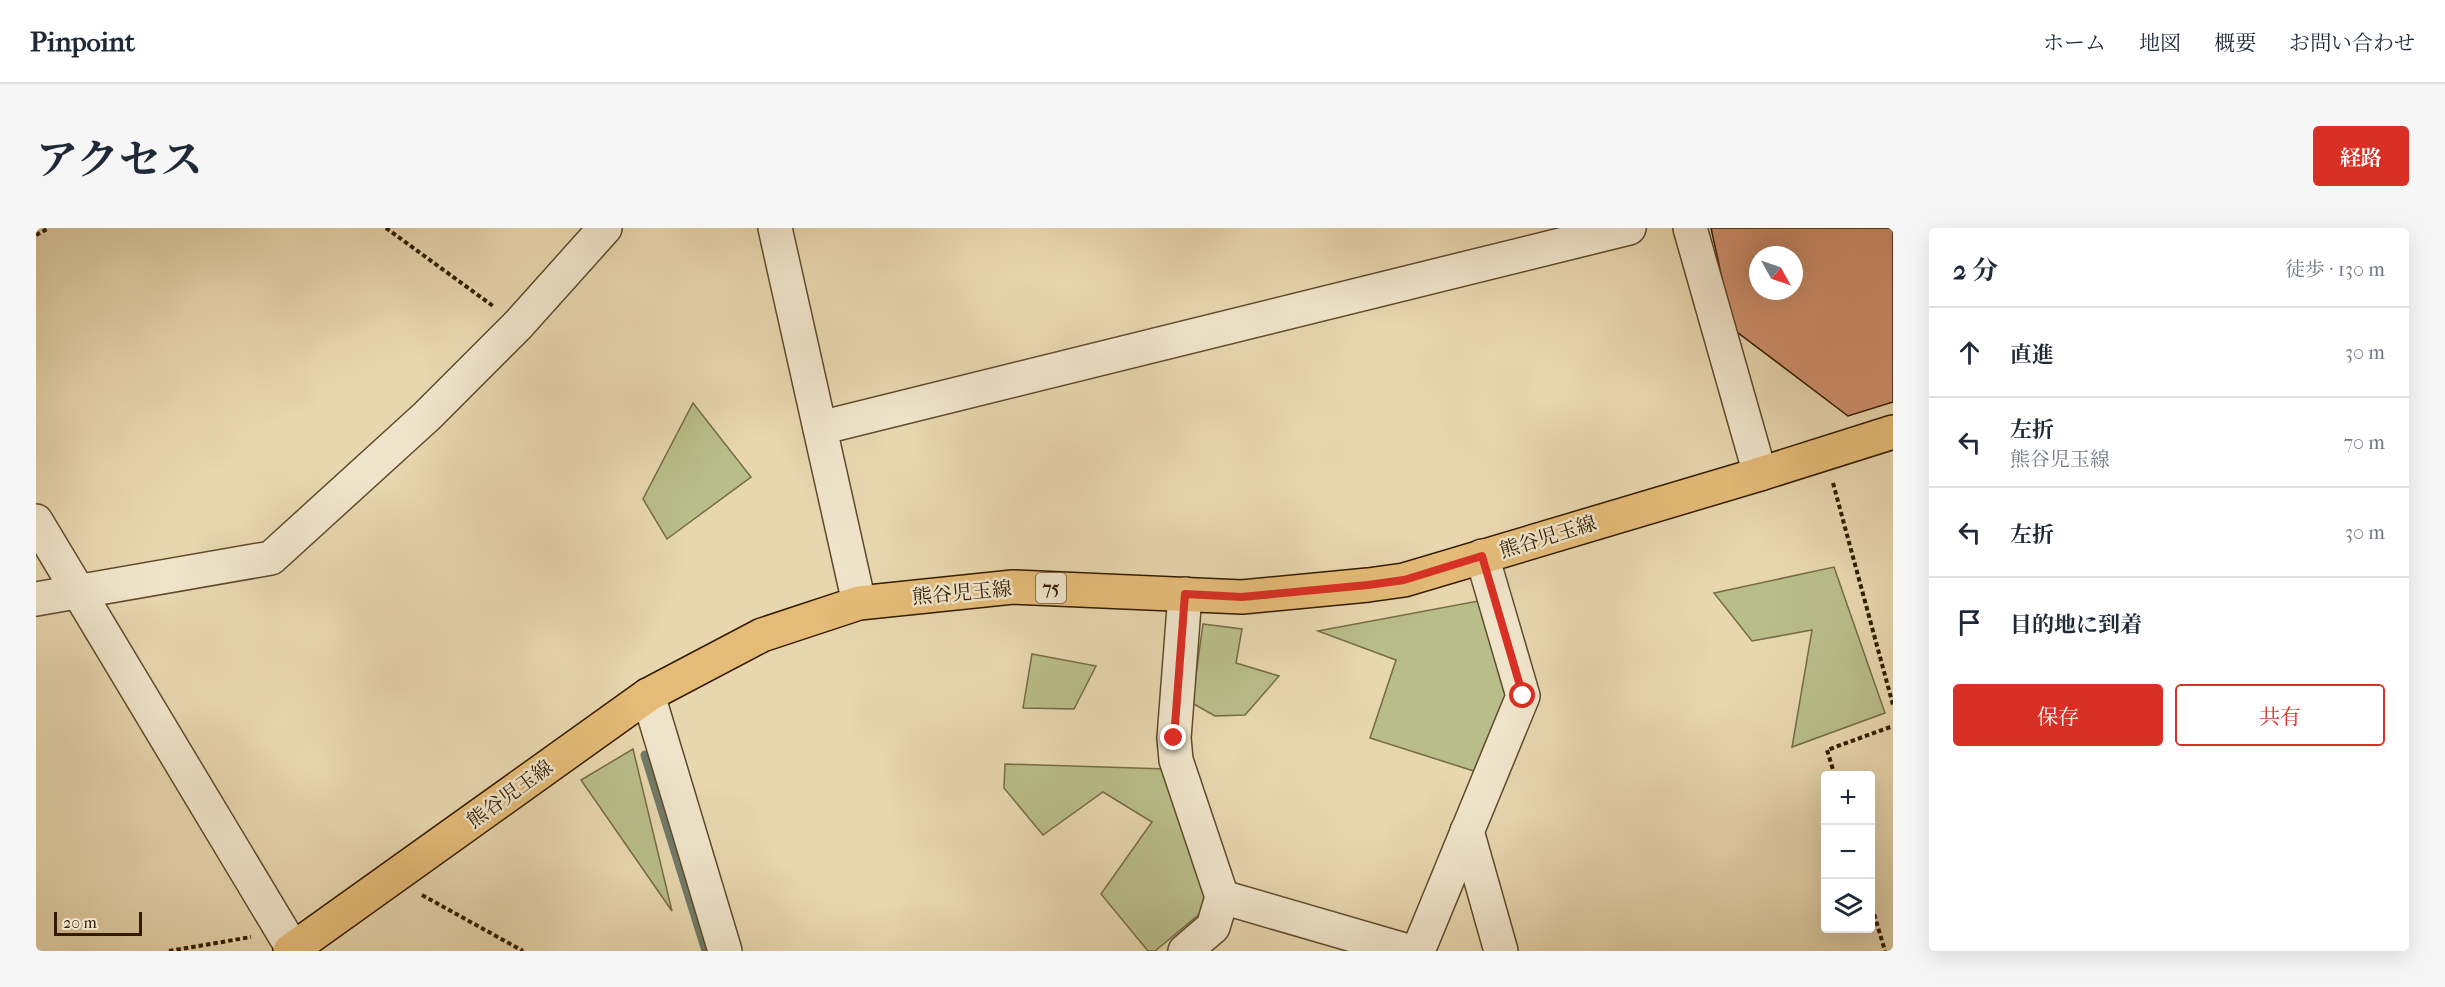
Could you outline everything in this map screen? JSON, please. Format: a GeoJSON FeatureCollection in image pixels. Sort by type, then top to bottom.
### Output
{"type":"FeatureCollection","features":[{"type":"Feature","properties":{"kind":"main road","name":"熊谷児玉線"},"geometry":{"type":"LineString","coordinates":[[288,944],[393,878],[648,695],[762,635],[859,603],[1013,587],[1242,597],[1404,580],[1893,432]]}},
{"type":"Feature","properties":{"kind":"street"},"geometry":{"type":"LineString","coordinates":[[36,599],[271,558],[427,416],[518,325],[605,228]]}},
{"type":"Feature","properties":{"kind":"street"},"geometry":{"type":"LineString","coordinates":[[775,228],[859,603]]}},
{"type":"Feature","properties":{"kind":"street"},"geometry":{"type":"LineString","coordinates":[[820,428],[1629,228]]}},
{"type":"Feature","properties":{"kind":"street"},"geometry":{"type":"LineString","coordinates":[[1690,228],[1760,474]]}},
{"type":"Feature","properties":{"kind":"street"},"geometry":{"type":"LineString","coordinates":[[36,521],[288,944]]}},
{"type":"Feature","properties":{"kind":"street"},"geometry":{"type":"LineString","coordinates":[[1418,951],[1523,696],[1482,556]]}},
{"type":"Feature","properties":{"kind":"street"},"geometry":{"type":"LineString","coordinates":[[1185,594],[1174,738],[1176,760],[1222,897],[1213,927],[1185,951]]}},
{"type":"Feature","properties":{"kind":"street"},"geometry":{"type":"LineString","coordinates":[[648,695],[725,951]]}},
{"type":"Feature","properties":{"kind":"street"},"geometry":{"type":"LineString","coordinates":[[1467,831],[1501,951]]}},
{"type":"Feature","properties":{"kind":"street"},"geometry":{"type":"LineString","coordinates":[[1222,897],[1408,951]]}},
{"type":"Feature","properties":{"kind":"path"},"geometry":{"type":"LineString","coordinates":[[36,235],[49,228]]}},
{"type":"Feature","properties":{"kind":"path"},"geometry":{"type":"LineString","coordinates":[[386,228],[518,325]]}},
{"type":"Feature","properties":{"kind":"path"},"geometry":{"type":"LineString","coordinates":[[1825,453],[1893,705]]}},
{"type":"Feature","properties":{"kind":"path"},"geometry":{"type":"LineString","coordinates":[[1833,771],[1827,750],[1893,726]]}},
{"type":"Feature","properties":{"kind":"path"},"geometry":{"type":"LineString","coordinates":[[393,878],[523,951]]}},
{"type":"Feature","properties":{"kind":"path"},"geometry":{"type":"LineString","coordinates":[[1875,917],[1885,951]]}},
{"type":"Feature","properties":{"kind":"path"},"geometry":{"type":"LineString","coordinates":[[169,951],[288,944]]}},
{"type":"Feature","properties":{"kind":"green space"},"geometry":{"type":"Polygon","coordinates":[[[693,403],[751,477],[667,539],[643,499],[693,403]]]}},
{"type":"Feature","properties":{"kind":"green space"},"geometry":{"type":"Polygon","coordinates":[[[1834,567],[1885,713],[1792,747],[1812,630],[1752,641],[1714,593],[1834,567]]]}},
{"type":"Feature","properties":{"kind":"green space"},"geometry":{"type":"Polygon","coordinates":[[[1478,601],[1507,698],[1480,773],[1370,738],[1396,660],[1318,631],[1478,601]]]}},
{"type":"Feature","properties":{"kind":"green space"},"geometry":{"type":"Polygon","coordinates":[[[1203,624],[1242,629],[1236,663],[1279,676],[1245,715],[1215,716],[1192,703],[1203,624]]]}},
{"type":"Feature","properties":{"kind":"green space"},"geometry":{"type":"Polygon","coordinates":[[[1032,654],[1096,666],[1074,709],[1023,708],[1032,654]]]}},
{"type":"Feature","properties":{"kind":"green space"},"geometry":{"type":"Polygon","coordinates":[[[633,749],[672,911],[581,780],[633,749]]]}},
{"type":"Feature","properties":{"kind":"green space"},"geometry":{"type":"Polygon","coordinates":[[[1005,764],[1167,769],[1209,906],[1155,951],[1148,951],[1101,894],[1152,822],[1103,792],[1043,835],[1004,788],[1005,764]]]}},
{"type":"Feature","properties":{"kind":"building"},"geometry":{"type":"Polygon","coordinates":[[[1711,228],[1893,228],[1893,402],[1848,416],[1733,329],[1711,228]]]}},
{"type":"Feature","properties":{"kind":"waterway"},"geometry":{"type":"LineString","coordinates":[[645,755],[706,951]]}},
{"type":"Feature","properties":{"kind":"route"},"geometry":{"type":"LineString","coordinates":[[1174,738],[1185,594],[1242,597],[1368,585],[1404,580],[1482,556],[1523,696]]}}]}
